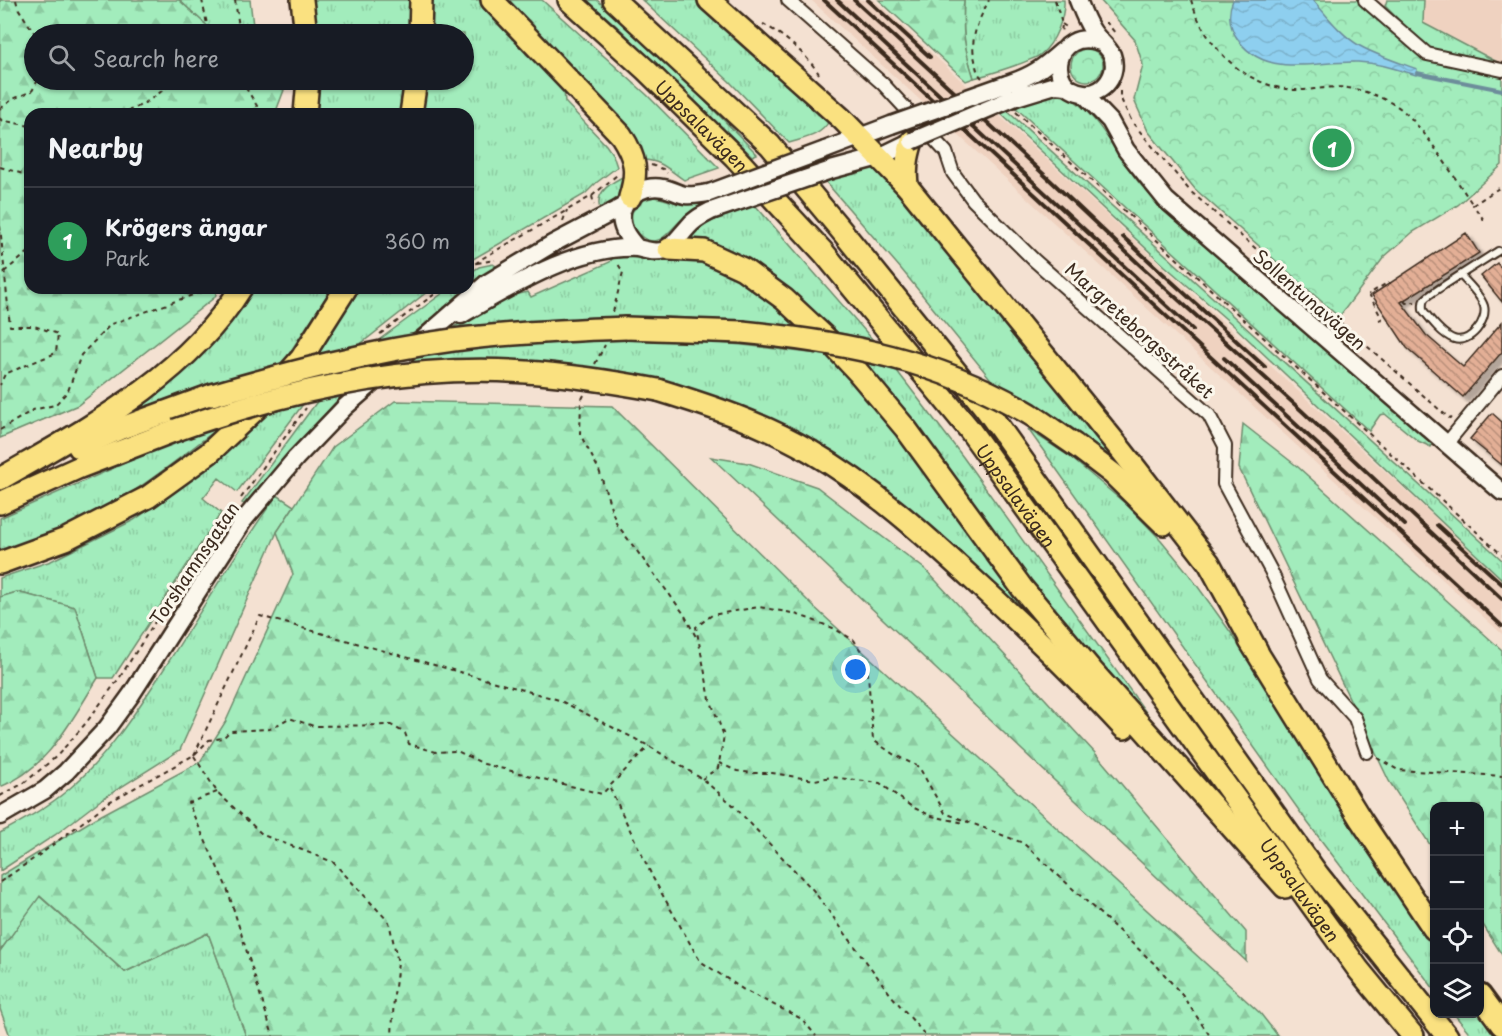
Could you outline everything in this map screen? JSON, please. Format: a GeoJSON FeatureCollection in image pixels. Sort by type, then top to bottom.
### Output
{"type":"FeatureCollection","features":[{"type":"Feature","properties":{"kind":"highway"},"geometry":{"type":"LineString","coordinates":[[302,0],[305,24]]}},
{"type":"Feature","properties":{"kind":"highway"},"geometry":{"type":"LineString","coordinates":[[492,0],[621,135],[629,147],[635,167],[636,180],[627,202]]}},
{"type":"Feature","properties":{"kind":"highway","name":"Uppsalavägen"},"geometry":{"type":"LineString","coordinates":[[568,0],[646,70],[735,157],[824,254],[954,410],[1083,585],[1358,969],[1413,1036]]}},
{"type":"Feature","properties":{"kind":"highway","name":"Uppsalavägen"},"geometry":{"type":"LineString","coordinates":[[614,0],[770,145],[986,409],[1318,875],[1447,1036]]}},
{"type":"Feature","properties":{"kind":"highway"},"geometry":{"type":"LineString","coordinates":[[709,0],[860,137],[907,186],[1122,451],[1203,555],[1257,651],[1361,820],[1430,923]]}},
{"type":"Feature","properties":{"kind":"highway"},"geometry":{"type":"LineString","coordinates":[[421,24],[422,6]]}},
{"type":"Feature","properties":{"kind":"highway"},"geometry":{"type":"LineString","coordinates":[[306,108],[307,90]]}},
{"type":"Feature","properties":{"kind":"highway"},"geometry":{"type":"LineString","coordinates":[[412,108],[415,90]]}},
{"type":"Feature","properties":{"kind":"highway"},"geometry":{"type":"LineString","coordinates":[[907,186],[906,160],[912,141]]}},
{"type":"Feature","properties":{"kind":"highway"},"geometry":{"type":"LineString","coordinates":[[669,249],[704,251],[743,269],[784,299],[830,342],[906,429],[1022,588],[1093,672],[1358,969]]}},
{"type":"Feature","properties":{"kind":"highway"},"geometry":{"type":"LineString","coordinates":[[0,481],[92,426],[146,389],[197,343],[236,294]]}},
{"type":"Feature","properties":{"kind":"highway"},"geometry":{"type":"LineString","coordinates":[[0,563],[66,538],[148,497],[209,453],[261,404],[301,359],[342,294]]}},
{"type":"Feature","properties":{"kind":"highway"},"geometry":{"type":"LineString","coordinates":[[0,481],[119,429],[212,395],[287,373],[451,340],[563,330],[626,328],[741,332],[794,337],[849,345],[893,356],[944,373],[986,391],[1029,414],[1075,445],[1113,474],[1154,512],[1185,548],[1257,651]]}},
{"type":"Feature","properties":{"kind":"highway"},"geometry":{"type":"LineString","coordinates":[[0,503],[80,467],[220,414],[334,384],[452,371],[524,371],[589,377],[658,390],[718,409],[766,428],[808,450],[850,476],[924,534],[1030,632],[1108,711],[1194,804],[1358,969]]}},
{"type":"Feature","properties":{"kind":"highway"},"geometry":{"type":"LineString","coordinates":[[1484,1002],[1502,1025]]}},
{"type":"Feature","properties":{"kind":"street","name":"Margreteborgsstråket"},"geometry":{"type":"LineString","coordinates":[[788,0],[883,84],[946,152],[953,173],[973,200],[1034,260],[1209,415],[1226,446],[1224,484],[1270,571],[1320,679],[1355,718],[1367,752]]}},
{"type":"Feature","properties":{"kind":"street","name":"Sollentunavägen"},"geometry":{"type":"LineString","coordinates":[[1076,0],[1076,29],[1067,39],[1059,63],[1059,71],[1110,121],[1126,150],[1166,200],[1502,492]]}},
{"type":"Feature","properties":{"kind":"street","name":"Sollentunavägen"},"geometry":{"type":"LineString","coordinates":[[1076,0],[1090,28],[1112,57],[1114,87],[1106,94],[1110,121]]}},
{"type":"Feature","properties":{"kind":"street"},"geometry":{"type":"LineString","coordinates":[[1372,3],[1427,54],[1502,70]]}},
{"type":"Feature","properties":{"kind":"street"},"geometry":{"type":"LineString","coordinates":[[1012,96],[1026,78],[1041,70],[1067,39],[1091,39],[1100,42]]}},
{"type":"Feature","properties":{"kind":"street"},"geometry":{"type":"LineString","coordinates":[[669,249],[688,226],[711,211],[831,170],[879,157],[1012,96],[1055,85],[1100,90],[1114,87]]}},
{"type":"Feature","properties":{"kind":"street","name":"Torshamnsgatan"},"geometry":{"type":"LineString","coordinates":[[0,816],[45,790],[107,728],[131,695],[243,521],[296,458],[345,407],[487,283],[627,202],[639,190],[651,187],[684,195],[709,193],[891,125],[1012,96]]}},
{"type":"Feature","properties":{"kind":"street"},"geometry":{"type":"LineString","coordinates":[[627,202],[621,216],[624,231],[637,248]]}},
{"type":"Feature","properties":{"kind":"street","name":"Torshamnsgatan"},"geometry":{"type":"LineString","coordinates":[[429,334],[515,285],[561,264],[608,248],[637,248],[658,252],[669,249]]}},
{"type":"Feature","properties":{"kind":"street"},"geometry":{"type":"LineString","coordinates":[[1447,443],[1502,376]]}},
{"type":"Feature","properties":{"kind":"lane"},"geometry":{"type":"LineString","coordinates":[[1461,276],[1484,304],[1485,315],[1481,324],[1470,336],[1461,340],[1447,335],[1423,310],[1424,300],[1429,294],[1498,251]]}},
{"type":"Feature","properties":{"kind":"path"},"geometry":{"type":"LineString","coordinates":[[16,0],[18,8],[28,24]]}},
{"type":"Feature","properties":{"kind":"path"},"geometry":{"type":"LineString","coordinates":[[202,0],[207,24]]}},
{"type":"Feature","properties":{"kind":"path"},"geometry":{"type":"LineString","coordinates":[[235,0],[239,24]]}},
{"type":"Feature","properties":{"kind":"path"},"geometry":{"type":"LineString","coordinates":[[986,81],[978,74],[972,48],[978,23],[989,0]]}},
{"type":"Feature","properties":{"kind":"path"},"geometry":{"type":"LineString","coordinates":[[1055,0],[1067,39]]}},
{"type":"Feature","properties":{"kind":"path"},"geometry":{"type":"LineString","coordinates":[[1191,0],[1196,19],[1207,37],[1224,58],[1247,75],[1275,87],[1294,90],[1348,88],[1376,96],[1397,106],[1412,117],[1484,220]]}},
{"type":"Feature","properties":{"kind":"path"},"geometry":{"type":"LineString","coordinates":[[1104,24],[1107,22],[1117,35]]}},
{"type":"Feature","properties":{"kind":"path"},"geometry":{"type":"LineString","coordinates":[[1062,24],[1067,39]]}},
{"type":"Feature","properties":{"kind":"path"},"geometry":{"type":"LineString","coordinates":[[1114,87],[1132,122],[1190,191],[1449,418]]}},
{"type":"Feature","properties":{"kind":"path"},"geometry":{"type":"LineString","coordinates":[[0,109],[13,99],[33,90]]}},
{"type":"Feature","properties":{"kind":"path"},"geometry":{"type":"LineString","coordinates":[[133,108],[151,100],[164,90]]}},
{"type":"Feature","properties":{"kind":"path"},"geometry":{"type":"LineString","coordinates":[[247,90],[258,108]]}},
{"type":"Feature","properties":{"kind":"path"},"geometry":{"type":"LineString","coordinates":[[1012,96],[1502,555]]}},
{"type":"Feature","properties":{"kind":"path"},"geometry":{"type":"LineString","coordinates":[[0,118],[24,125]]}},
{"type":"Feature","properties":{"kind":"path"},"geometry":{"type":"LineString","coordinates":[[475,264],[592,196],[610,179],[635,167],[655,165],[673,178]]}},
{"type":"Feature","properties":{"kind":"path"},"geometry":{"type":"LineString","coordinates":[[0,167],[24,174]]}},
{"type":"Feature","properties":{"kind":"path"},"geometry":{"type":"LineString","coordinates":[[1473,205],[1502,186]]}},
{"type":"Feature","properties":{"kind":"path"},"geometry":{"type":"LineString","coordinates":[[560,223],[564,221],[567,210]]}},
{"type":"Feature","properties":{"kind":"path"},"geometry":{"type":"LineString","coordinates":[[0,226],[10,326],[34,326],[58,334],[56,353],[5,374],[0,385]]}},
{"type":"Feature","properties":{"kind":"path"},"geometry":{"type":"LineString","coordinates":[[4,272],[24,256]]}},
{"type":"Feature","properties":{"kind":"path"},"geometry":{"type":"LineString","coordinates":[[475,264],[495,260]]}},
{"type":"Feature","properties":{"kind":"path"},"geometry":{"type":"LineString","coordinates":[[1379,321],[1382,319],[1369,294],[1391,283]]}},
{"type":"Feature","properties":{"kind":"path"},"geometry":{"type":"LineString","coordinates":[[0,430],[33,410],[55,405],[68,391],[81,355],[111,324],[196,294]]}},
{"type":"Feature","properties":{"kind":"path"},"geometry":{"type":"LineString","coordinates":[[586,391],[581,401],[580,434],[599,470],[616,523],[684,614],[698,641]]}},
{"type":"Feature","properties":{"kind":"path"},"geometry":{"type":"LineString","coordinates":[[702,779],[718,768],[724,736],[710,699],[696,627],[712,615],[759,607],[792,613],[832,628],[854,640],[867,661],[873,740],[892,754],[920,767],[945,813],[1023,843],[1158,967],[1182,994],[1210,1036]]}},
{"type":"Feature","properties":{"kind":"path"},"geometry":{"type":"LineString","coordinates":[[194,755],[260,616],[559,700],[649,746],[702,779],[732,804],[813,890],[891,995],[926,1036]]}},
{"type":"Feature","properties":{"kind":"path"},"geometry":{"type":"LineString","coordinates":[[0,882],[109,802],[194,755],[209,740],[223,738],[230,731],[270,729],[289,718],[314,726],[391,725],[405,733],[410,744],[436,752],[457,751],[484,764],[602,794],[649,746]]}},
{"type":"Feature","properties":{"kind":"path"},"geometry":{"type":"LineString","coordinates":[[1367,752],[1398,770],[1502,776]]}},
{"type":"Feature","properties":{"kind":"path"},"geometry":{"type":"LineString","coordinates":[[194,755],[217,792],[262,835],[333,862],[389,922],[398,963],[392,1036]]}},
{"type":"Feature","properties":{"kind":"path"},"geometry":{"type":"LineString","coordinates":[[719,763],[737,771],[772,773],[815,780],[831,777],[880,783],[912,807],[932,816],[964,823],[969,821]]}},
{"type":"Feature","properties":{"kind":"path"},"geometry":{"type":"LineString","coordinates":[[610,788],[652,878],[700,961],[744,990],[802,1019],[816,1036]]}},
{"type":"Feature","properties":{"kind":"path"},"geometry":{"type":"LineString","coordinates":[[217,792],[188,803],[227,888],[273,1036]]}},
{"type":"Feature","properties":{"kind":"shaded area"},"geometry":{"type":"Polygon","coordinates":[[[811,0],[874,0],[1502,579],[1502,634],[811,0]]]}},
{"type":"Feature","properties":{"kind":"shaded area"},"geometry":{"type":"Polygon","coordinates":[[[1424,0],[1502,0],[1502,64],[1423,23],[1424,0]]]}},
{"type":"Feature","properties":{"kind":"green space"},"geometry":{"type":"Polygon","coordinates":[[[0,0],[179,0],[205,24],[24,24],[24,90],[284,90],[277,108],[24,108],[24,294],[216,294],[215,297],[78,405],[0,438],[0,0]]]}},
{"type":"Feature","properties":{"kind":"green space"},"geometry":{"type":"Polygon","coordinates":[[[179,0],[250,0],[253,24],[205,24],[179,0]]]}},
{"type":"Feature","properties":{"kind":"green space"},"geometry":{"type":"Polygon","coordinates":[[[309,0],[410,0],[409,24],[312,24],[309,0]]]}},
{"type":"Feature","properties":{"kind":"green space"},"geometry":{"type":"Polygon","coordinates":[[[432,0],[482,0],[559,81],[564,91],[565,102],[606,145],[617,167],[585,194],[474,259],[474,108],[422,108],[424,90],[474,90],[474,24],[431,24],[432,0]]]}},
{"type":"Feature","properties":{"kind":"green space"},"geometry":{"type":"Polygon","coordinates":[[[502,0],[542,0],[647,95],[719,168],[684,180],[659,163],[641,160],[502,0]]]}},
{"type":"Feature","properties":{"kind":"green space"},"geometry":{"type":"Polygon","coordinates":[[[587,0],[597,0],[697,93],[757,154],[752,156],[587,0]]]}},
{"type":"Feature","properties":{"kind":"green space"},"geometry":{"type":"Polygon","coordinates":[[[642,0],[698,0],[829,121],[826,126],[812,136],[789,143],[729,81],[642,0]]]}},
{"type":"Feature","properties":{"kind":"green space"},"geometry":{"type":"Polygon","coordinates":[[[879,0],[964,0],[964,40],[974,78],[966,81],[879,0]]]}},
{"type":"Feature","properties":{"kind":"green space"},"geometry":{"type":"Polygon","coordinates":[[[964,0],[1064,0],[1064,7],[1055,37],[1041,54],[1020,64],[974,78],[965,40],[964,0]]]}},
{"type":"Feature","properties":{"kind":"green space"},"geometry":{"type":"Polygon","coordinates":[[[1100,0],[1357,0],[1425,58],[1502,73],[1502,165],[1458,205],[1413,232],[1384,257],[1339,317],[1195,189],[1148,131],[1134,100],[1143,65],[1135,40],[1100,0]]]}},
{"type":"Feature","properties":{"kind":"green space"},"geometry":{"type":"Polygon","coordinates":[[[1387,0],[1424,0],[1423,23],[1501,64],[1428,49],[1385,6],[1387,0]]]}},
{"type":"Feature","properties":{"kind":"green space"},"geometry":{"type":"Polygon","coordinates":[[[1087,49],[1099,53],[1103,65],[1099,77],[1087,81],[1075,77],[1071,65],[1075,53],[1087,49]]]}},
{"type":"Feature","properties":{"kind":"green space"},"geometry":{"type":"Polygon","coordinates":[[[314,90],[403,90],[400,108],[313,108],[314,90]]]}},
{"type":"Feature","properties":{"kind":"green space"},"geometry":{"type":"Polygon","coordinates":[[[1064,93],[1094,120],[1137,180],[1161,208],[1434,442],[1431,447],[1418,441],[1385,414],[1380,415],[1369,431],[1015,107],[1050,94],[1064,93]]]}},
{"type":"Feature","properties":{"kind":"green space"},"geometry":{"type":"Polygon","coordinates":[[[1005,109],[1502,560],[1502,579],[1233,325],[1165,266],[998,111],[1005,109]]]}},
{"type":"Feature","properties":{"kind":"green space"},"geometry":{"type":"Polygon","coordinates":[[[872,166],[903,199],[1121,465],[1052,415],[993,382],[902,270],[825,181],[872,166]]]}},
{"type":"Feature","properties":{"kind":"green space"},"geometry":{"type":"Polygon","coordinates":[[[629,174],[624,191],[601,212],[599,199],[602,193],[611,184],[629,174]]]}},
{"type":"Feature","properties":{"kind":"green space"},"geometry":{"type":"Polygon","coordinates":[[[654,197],[683,204],[704,201],[705,204],[681,220],[664,237],[654,241],[636,232],[632,212],[641,201],[654,197]]]}},
{"type":"Feature","properties":{"kind":"green space"},"geometry":{"type":"Polygon","coordinates":[[[755,205],[873,340],[830,331],[687,242],[709,223],[755,205]]]}},
{"type":"Feature","properties":{"kind":"green space"},"geometry":{"type":"Polygon","coordinates":[[[616,253],[654,262],[680,256],[725,267],[808,328],[703,319],[628,317],[539,321],[449,330],[501,298],[528,292],[531,297],[610,262],[616,253]]]}},
{"type":"Feature","properties":{"kind":"green space"},"geometry":{"type":"Polygon","coordinates":[[[493,264],[496,266],[487,277],[474,286],[474,270],[493,264]]]}},
{"type":"Feature","properties":{"kind":"green space"},"geometry":{"type":"Polygon","coordinates":[[[244,294],[328,294],[283,363],[203,386],[139,409],[135,405],[244,294]]]}},
{"type":"Feature","properties":{"kind":"green space"},"geometry":{"type":"Polygon","coordinates":[[[354,294],[424,294],[359,345],[315,355],[354,294]]]}},
{"type":"Feature","properties":{"kind":"green space"},"geometry":{"type":"Polygon","coordinates":[[[442,294],[463,294],[410,336],[376,342],[442,294]]]}},
{"type":"Feature","properties":{"kind":"green space"},"geometry":{"type":"Polygon","coordinates":[[[647,337],[835,356],[1116,707],[984,579],[734,405],[406,365],[418,355],[554,339],[647,337]]]}},
{"type":"Feature","properties":{"kind":"green space"},"geometry":{"type":"Polygon","coordinates":[[[859,361],[897,371],[963,457],[1160,732],[1158,733],[1035,591],[859,361]]]}},
{"type":"Feature","properties":{"kind":"green space"},"geometry":{"type":"Polygon","coordinates":[[[343,394],[244,504],[242,503],[319,399],[343,394]]]}},
{"type":"Feature","properties":{"kind":"green space"},"geometry":{"type":"Polygon","coordinates":[[[395,401],[612,406],[813,606],[1260,1013],[1278,1036],[246,1036],[208,933],[125,972],[40,896],[0,951],[0,876],[96,818],[200,762],[226,721],[293,574],[277,532],[333,447],[395,401]]]}},
{"type":"Feature","properties":{"kind":"green space"},"geometry":{"type":"Polygon","coordinates":[[[304,403],[237,492],[219,478],[203,498],[221,513],[113,678],[98,678],[75,607],[17,592],[0,597],[0,578],[51,561],[134,520],[207,469],[266,413],[304,403]]]}},
{"type":"Feature","properties":{"kind":"green space"},"geometry":{"type":"Polygon","coordinates":[[[1243,424],[1298,467],[1502,650],[1502,955],[1484,926],[1484,802],[1430,802],[1430,845],[1389,781],[1239,468],[1243,424]]]}},
{"type":"Feature","properties":{"kind":"green space"},"geometry":{"type":"Polygon","coordinates":[[[221,426],[161,473],[109,507],[0,553],[0,518],[157,449],[221,426]]]}},
{"type":"Feature","properties":{"kind":"green space"},"geometry":{"type":"Polygon","coordinates":[[[1028,429],[1069,456],[1127,505],[1161,540],[1188,573],[1234,637],[1356,831],[1430,941],[1430,984],[1308,823],[1028,429]]]}},
{"type":"Feature","properties":{"kind":"green space"},"geometry":{"type":"Polygon","coordinates":[[[711,457],[748,463],[817,487],[926,570],[1095,753],[1246,932],[1246,961],[711,457]]]}},
{"type":"Feature","properties":{"kind":"green space"},"geometry":{"type":"Polygon","coordinates":[[[277,495],[294,506],[277,532],[180,750],[102,799],[55,835],[0,871],[0,833],[61,796],[107,750],[140,705],[277,495]]]}},
{"type":"Feature","properties":{"kind":"green space"},"geometry":{"type":"Polygon","coordinates":[[[17,592],[75,607],[98,678],[68,726],[45,755],[17,779],[0,787],[0,597],[17,592]]]}},
{"type":"Feature","properties":{"kind":"green space"},"geometry":{"type":"Polygon","coordinates":[[[39,896],[125,972],[208,933],[246,1036],[10,1036],[0,1009],[0,951],[39,896]]]}},
{"type":"Feature","properties":{"kind":"green space"},"geometry":{"type":"Polygon","coordinates":[[[1484,1016],[1498,1036],[1472,1036],[1457,1018],[1484,1018],[1484,1016]]]}},
{"type":"Feature","properties":{"kind":"water"},"geometry":{"type":"Polygon","coordinates":[[[1233,0],[1313,0],[1353,42],[1374,53],[1417,69],[1416,75],[1358,62],[1291,65],[1260,58],[1246,49],[1233,31],[1230,13],[1233,0]]]}},
{"type":"Feature","properties":{"kind":"building"},"geometry":{"type":"Polygon","coordinates":[[[1466,233],[1479,253],[1401,302],[1426,335],[1463,367],[1502,322],[1502,352],[1463,397],[1407,348],[1372,295],[1466,233]]]}},
{"type":"Feature","properties":{"kind":"building"},"geometry":{"type":"Polygon","coordinates":[[[1497,263],[1502,269],[1502,302],[1481,276],[1497,263]]]}},
{"type":"Feature","properties":{"kind":"building"},"geometry":{"type":"Polygon","coordinates":[[[1492,413],[1502,422],[1502,465],[1470,439],[1492,413]]]}},
{"type":"Feature","properties":{"kind":"waterway"},"geometry":{"type":"LineString","coordinates":[[1417,73],[1502,90]]}},
{"type":"Feature","properties":{"kind":"railway"},"geometry":{"type":"LineString","coordinates":[[824,0],[1502,626]]}},
{"type":"Feature","properties":{"kind":"railway"},"geometry":{"type":"LineString","coordinates":[[837,0],[1193,330]]}},
{"type":"Feature","properties":{"kind":"railway"},"geometry":{"type":"LineString","coordinates":[[854,0],[1141,266],[1302,411],[1502,599]]}},
{"type":"Feature","properties":{"kind":"railway"},"geometry":{"type":"LineString","coordinates":[[868,0],[930,57]]}},
{"type":"Feature","properties":{"kind":"railway"},"geometry":{"type":"LineString","coordinates":[[1123,237],[1265,367]]}},
{"type":"Feature","properties":{"kind":"railway"},"geometry":{"type":"LineString","coordinates":[[1224,358],[1405,525]]}},
{"type":"Feature","properties":{"kind":"railway"},"geometry":{"type":"LineString","coordinates":[[1437,525],[1502,584]]}},
{"type":"Feature","properties":{"kind":"place","name":"Krögers ängar"},"geometry":{"type":"Point","coordinates":[1332,148]}}]}
